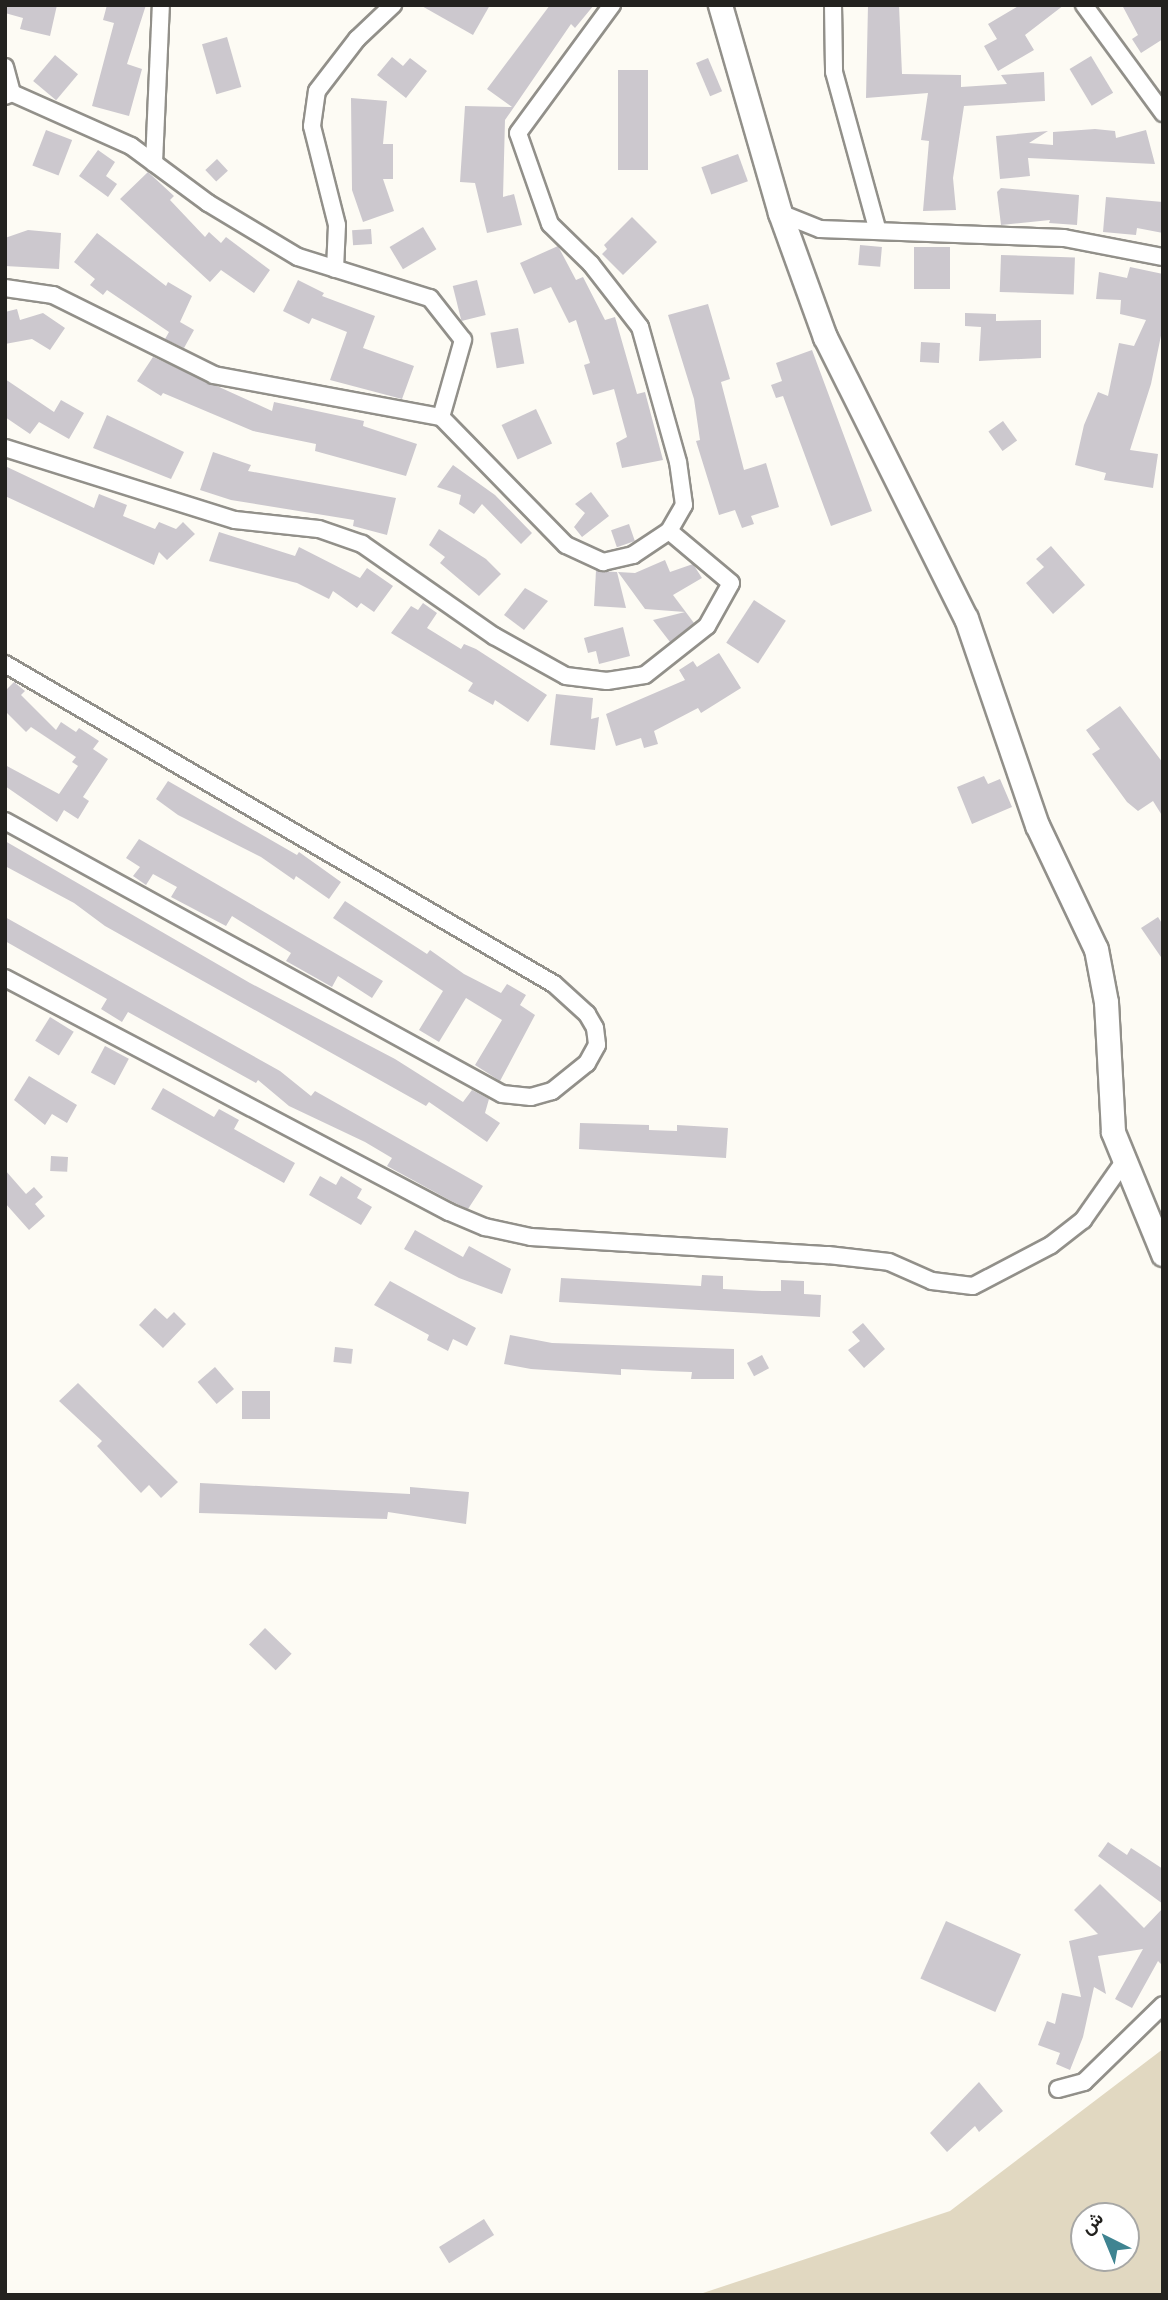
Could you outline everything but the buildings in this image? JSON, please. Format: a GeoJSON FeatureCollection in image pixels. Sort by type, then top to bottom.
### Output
{"type":"FeatureCollection","features":[{"type":"Feature","properties":{"kind":"main road"},"geometry":{"type":"LineString","coordinates":[[720,5],[780,213],[825,337],[966,618],[1037,825],[1096,949],[1104,990],[1114,1132],[1123,1163],[1163,1254]]}},
{"type":"Feature","properties":{"kind":"street"},"geometry":{"type":"LineString","coordinates":[[154,163],[161,5]]}},
{"type":"Feature","properties":{"kind":"street"},"geometry":{"type":"LineString","coordinates":[[335,269],[337,225],[312,126],[317,90],[358,39],[393,5]]}},
{"type":"Feature","properties":{"kind":"street"},"geometry":{"type":"LineString","coordinates":[[5,288],[53,295],[214,375],[441,417],[566,545],[603,562],[634,555],[669,531],[684,505],[678,462],[640,327],[591,264],[550,224],[518,133],[611,5]]}},
{"type":"Feature","properties":{"kind":"street"},"geometry":{"type":"LineString","coordinates":[[833,5],[834,72],[877,228]]}},
{"type":"Feature","properties":{"kind":"street"},"geometry":{"type":"LineString","coordinates":[[1084,5],[1163,113]]}},
{"type":"Feature","properties":{"kind":"street"},"geometry":{"type":"LineString","coordinates":[[5,67],[9,94],[131,146],[208,203],[298,257],[430,298],[463,340],[441,417]]}},
{"type":"Feature","properties":{"kind":"street"},"geometry":{"type":"LineString","coordinates":[[780,213],[820,229],[877,228],[1064,238],[1163,257]]}},
{"type":"Feature","properties":{"kind":"street"},"geometry":{"type":"LineString","coordinates":[[5,448],[235,520],[319,529],[362,544],[494,636],[566,676],[607,681],[645,676],[707,626],[731,583],[669,531]]}},
{"type":"Feature","properties":{"kind":"street"},"geometry":{"type":"LineString","coordinates":[[5,664],[554,985],[587,1014],[595,1028],[597,1045],[580,1071],[552,1091],[531,1097],[502,1094],[5,821]]}},
{"type":"Feature","properties":{"kind":"street"},"geometry":{"type":"LineString","coordinates":[[5,978],[449,1212],[485,1227],[531,1237],[828,1255],[889,1262],[932,1281],[972,1286],[1051,1245],[1083,1220],[1123,1163]]}},
{"type":"Feature","properties":{"kind":"street"},"geometry":{"type":"LineString","coordinates":[[1058,2089],[1084,2082],[1163,2005]]}},
{"type":"Feature","properties":{"kind":"shaded area"},"geometry":{"type":"Polygon","coordinates":[[[1163,2049],[1163,2295],[697,2295],[950,2211],[1163,2049]]]}}]}
